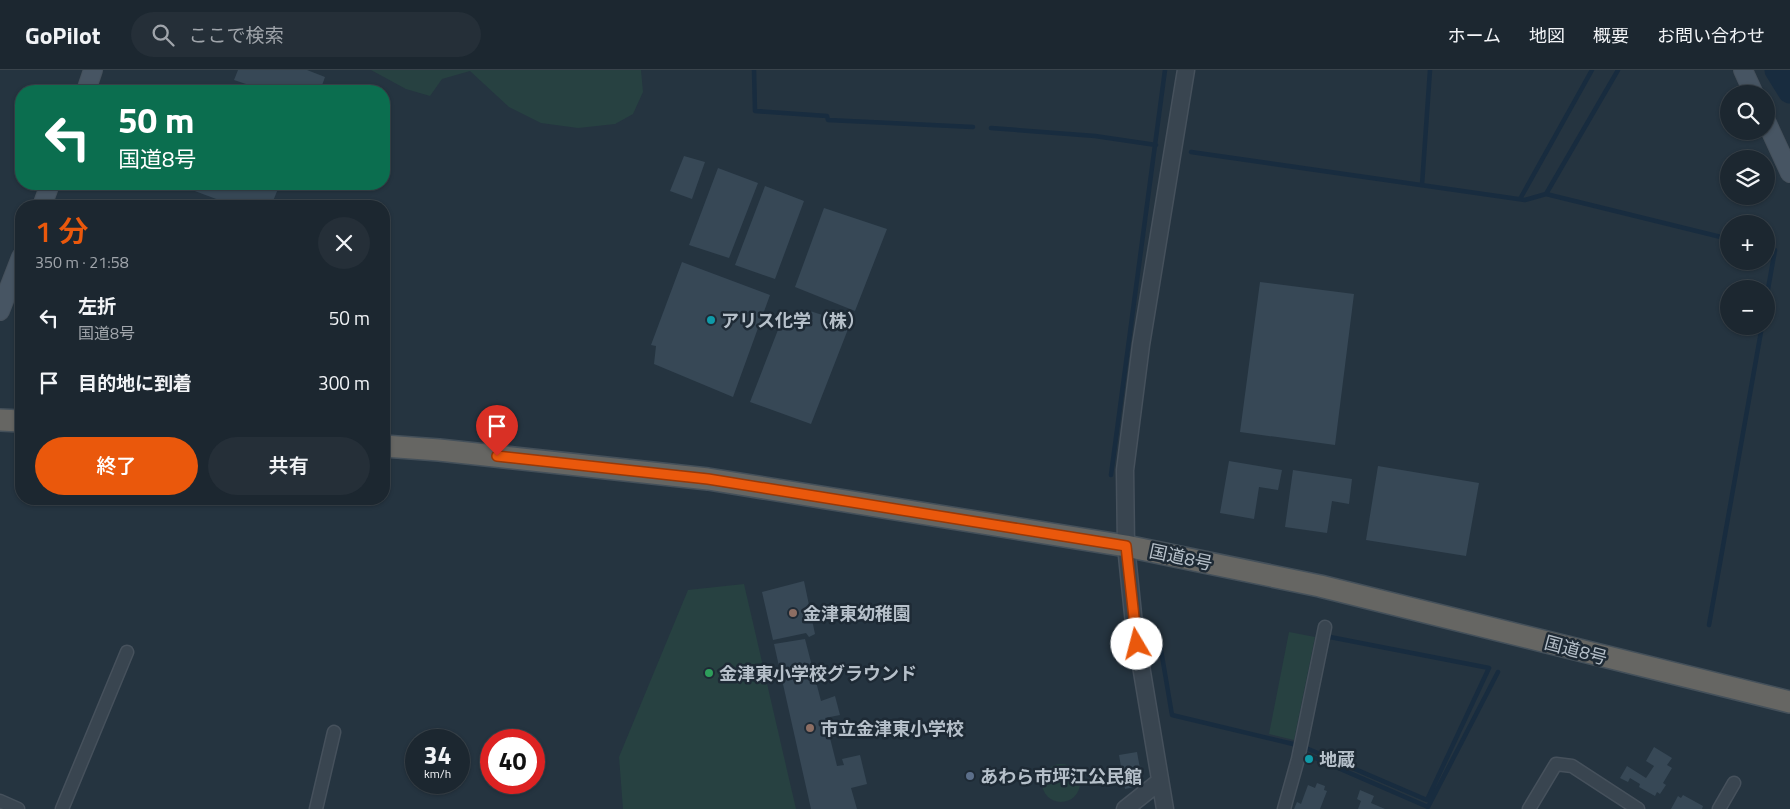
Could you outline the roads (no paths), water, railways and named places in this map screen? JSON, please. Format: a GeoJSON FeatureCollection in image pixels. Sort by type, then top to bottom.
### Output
{"type":"FeatureCollection","features":[{"type":"Feature","properties":{"kind":"highway"},"geometry":{"type":"LineString","coordinates":[[0,420],[15,421]]}},
{"type":"Feature","properties":{"kind":"highway","name":"国道8号"},"geometry":{"type":"LineString","coordinates":[[390,447],[708,479],[1126,546],[1320,586],[1790,702]]}},
{"type":"Feature","properties":{"kind":"main road"},"geometry":{"type":"LineString","coordinates":[[88,85],[93,70]]}},
{"type":"Feature","properties":{"kind":"main road"},"geometry":{"type":"LineString","coordinates":[[1743,70],[1750,85]]}},
{"type":"Feature","properties":{"kind":"main road"},"geometry":{"type":"LineString","coordinates":[[1775,140],[1790,173]]}},
{"type":"Feature","properties":{"kind":"main road"},"geometry":{"type":"LineString","coordinates":[[0,311],[15,273]]}},
{"type":"Feature","properties":{"kind":"street"},"geometry":{"type":"LineString","coordinates":[[1165,809],[1134,624],[1126,546],[1125,470],[1141,346],[1186,70]]}},
{"type":"Feature","properties":{"kind":"street"},"geometry":{"type":"LineString","coordinates":[[1284,809],[1298,759],[1325,626]]}},
{"type":"Feature","properties":{"kind":"street"},"geometry":{"type":"LineString","coordinates":[[62,809],[127,652]]}},
{"type":"Feature","properties":{"kind":"street"},"geometry":{"type":"LineString","coordinates":[[316,809],[334,732]]}},
{"type":"Feature","properties":{"kind":"street"},"geometry":{"type":"LineString","coordinates":[[1528,809],[1556,764],[1572,766],[1638,809]]}},
{"type":"Feature","properties":{"kind":"street"},"geometry":{"type":"LineString","coordinates":[[1125,809],[1159,782]]}},
{"type":"Feature","properties":{"kind":"street"},"geometry":{"type":"LineString","coordinates":[[1720,809],[1734,783]]}},
{"type":"Feature","properties":{"kind":"street"},"geometry":{"type":"LineString","coordinates":[[0,801],[18,809]]}},
{"type":"Feature","properties":{"kind":"waterway"},"geometry":{"type":"LineString","coordinates":[[754,70],[755,111],[827,116],[828,120],[973,127]]}},
{"type":"Feature","properties":{"kind":"waterway"},"geometry":{"type":"LineString","coordinates":[[1111,475],[1165,70]]}},
{"type":"Feature","properties":{"kind":"waterway"},"geometry":{"type":"LineString","coordinates":[[1422,185],[1430,70]]}},
{"type":"Feature","properties":{"kind":"waterway"},"geometry":{"type":"LineString","coordinates":[[1520,199],[1592,70]]}},
{"type":"Feature","properties":{"kind":"waterway"},"geometry":{"type":"LineString","coordinates":[[1618,70],[1546,194],[1720,237]]}},
{"type":"Feature","properties":{"kind":"waterway"},"geometry":{"type":"LineString","coordinates":[[1777,70],[1790,91]]}},
{"type":"Feature","properties":{"kind":"waterway"},"geometry":{"type":"LineString","coordinates":[[991,128],[1095,136],[1156,145]]}},
{"type":"Feature","properties":{"kind":"waterway"},"geometry":{"type":"LineString","coordinates":[[1191,152],[1525,200],[1546,194]]}},
{"type":"Feature","properties":{"kind":"waterway"},"geometry":{"type":"LineString","coordinates":[[1770,280],[1771,270]]}},
{"type":"Feature","properties":{"kind":"waterway"},"geometry":{"type":"LineString","coordinates":[[1709,625],[1760,335]]}},
{"type":"Feature","properties":{"kind":"waterway"},"geometry":{"type":"LineString","coordinates":[[1306,748],[1427,800],[1489,668],[1330,637]]}},
{"type":"Feature","properties":{"kind":"waterway"},"geometry":{"type":"LineString","coordinates":[[1159,638],[1172,715],[1293,744]]}},
{"type":"Feature","properties":{"kind":"waterway"},"geometry":{"type":"LineString","coordinates":[[1306,754],[1428,807],[1498,672]]}},
{"type":"Feature","properties":{"kind":"place","name":"アリス化学（株）"},"geometry":{"type":"Point","coordinates":[711,320]}},
{"type":"Feature","properties":{"kind":"place","name":"金津東幼稚園"},"geometry":{"type":"Point","coordinates":[793,613]}},
{"type":"Feature","properties":{"kind":"place","name":"金津東小学校グラウンド"},"geometry":{"type":"Point","coordinates":[709,673]}},
{"type":"Feature","properties":{"kind":"place","name":"市立金津東小学校"},"geometry":{"type":"Point","coordinates":[810,728]}},
{"type":"Feature","properties":{"kind":"place","name":"地蔵"},"geometry":{"type":"Point","coordinates":[1309,759]}},
{"type":"Feature","properties":{"kind":"place","name":"あわら市坪江公民館"},"geometry":{"type":"Point","coordinates":[970,776]}}]}
